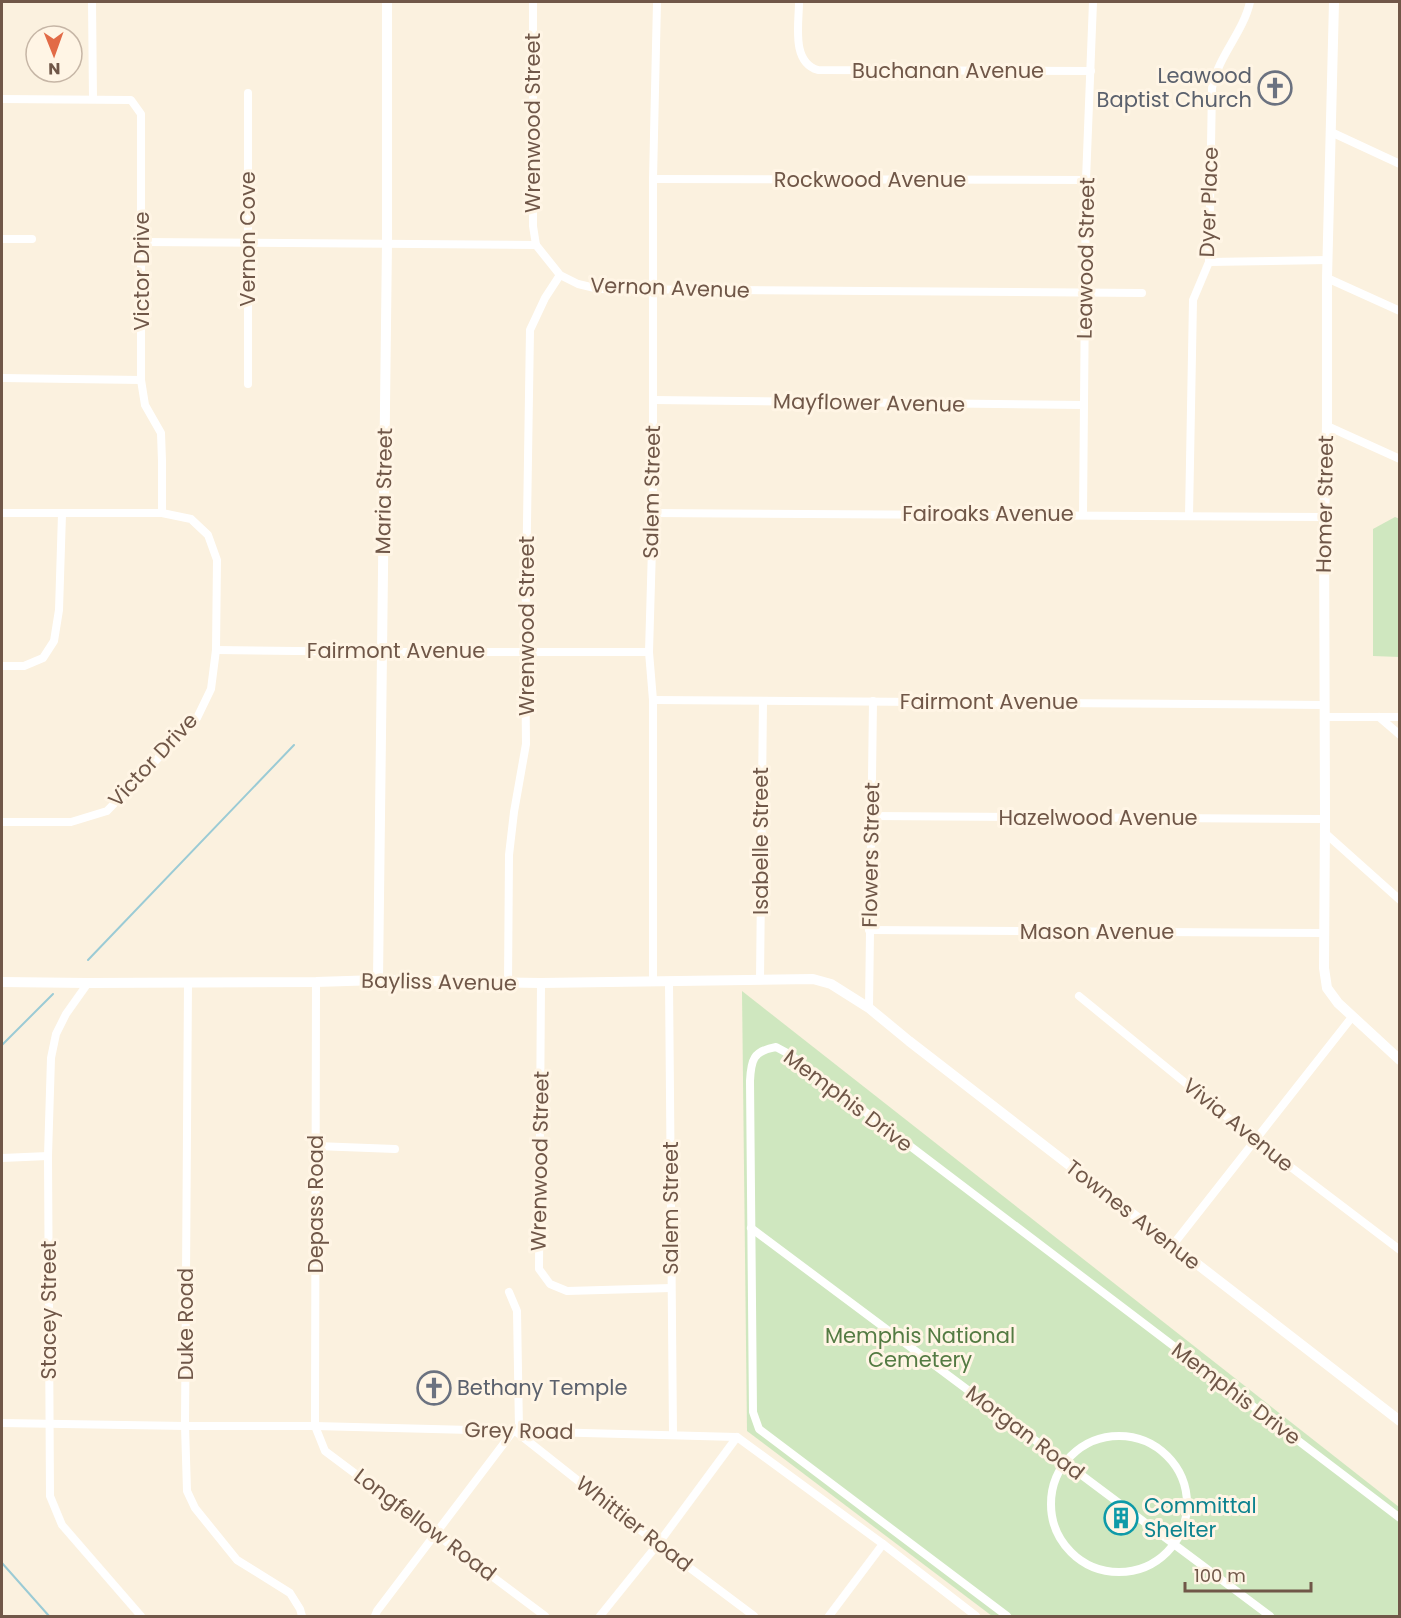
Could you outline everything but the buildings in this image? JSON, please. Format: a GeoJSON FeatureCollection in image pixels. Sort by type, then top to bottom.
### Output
{"type":"FeatureCollection","features":[{"type":"Feature","properties":{"kind":"street"},"geometry":{"type":"LineString","coordinates":[[2,99],[93,99],[92,2]]}},
{"type":"Feature","properties":{"kind":"street","name":"Maria Street"},"geometry":{"type":"LineString","coordinates":[[378,980],[387,243],[387,2]]}},
{"type":"Feature","properties":{"kind":"street","name":"Wrenwood Street"},"geometry":{"type":"LineString","coordinates":[[533,2],[533,226],[536,245]]}},
{"type":"Feature","properties":{"kind":"street","name":"Salem Street"},"geometry":{"type":"LineString","coordinates":[[653,982],[653,700],[649,652],[653,513],[653,179],[657,2]]}},
{"type":"Feature","properties":{"kind":"street","name":"Buchanan Avenue"},"geometry":{"type":"LineString","coordinates":[[799,2],[801,56],[813,69],[823,71],[1091,71]]}},
{"type":"Feature","properties":{"kind":"street","name":"Leawood Street"},"geometry":{"type":"LineString","coordinates":[[1083,515],[1086,180],[1094,2]]}},
{"type":"Feature","properties":{"kind":"street","name":"Dyer Place"},"geometry":{"type":"LineString","coordinates":[[1189,516],[1193,300],[1209,262],[1212,88],[1218,68],[1242,27],[1250,2]]}},
{"type":"Feature","properties":{"kind":"street","name":"Homer Street"},"geometry":{"type":"LineString","coordinates":[[1334,2],[1324,517],[1325,981],[1327,988],[1338,1003],[1352,1017]]}},
{"type":"Feature","properties":{"kind":"street","name":"Vernon Cove"},"geometry":{"type":"LineString","coordinates":[[248,93],[248,384]]}},
{"type":"Feature","properties":{"kind":"street","name":"Victor Drive"},"geometry":{"type":"LineString","coordinates":[[2,822],[71,822],[107,811],[196,718],[211,689],[216,650],[217,560],[208,536],[191,519],[162,513],[161,434],[145,405],[141,380],[141,114],[131,100],[93,99]]}},
{"type":"Feature","properties":{"kind":"street"},"geometry":{"type":"LineString","coordinates":[[1331,132],[1400,164]]}},
{"type":"Feature","properties":{"kind":"street","name":"Rockwood Avenue"},"geometry":{"type":"LineString","coordinates":[[653,179],[1086,180]]}},
{"type":"Feature","properties":{"kind":"street"},"geometry":{"type":"LineString","coordinates":[[2,239],[32,238]]}},
{"type":"Feature","properties":{"kind":"street"},"geometry":{"type":"LineString","coordinates":[[142,242],[536,245]]}},
{"type":"Feature","properties":{"kind":"street","name":"Vernon Avenue"},"geometry":{"type":"LineString","coordinates":[[536,245],[560,275],[578,284],[600,289],[1142,293]]}},
{"type":"Feature","properties":{"kind":"street"},"geometry":{"type":"LineString","coordinates":[[1209,262],[1328,260]]}},
{"type":"Feature","properties":{"kind":"street","name":"Wrenwood Street"},"geometry":{"type":"LineString","coordinates":[[508,983],[509,855],[526,744],[525,651],[530,330],[545,298],[560,275]]}},
{"type":"Feature","properties":{"kind":"street"},"geometry":{"type":"LineString","coordinates":[[1327,278],[1400,311]]}},
{"type":"Feature","properties":{"kind":"street"},"geometry":{"type":"LineString","coordinates":[[2,378],[141,380]]}},
{"type":"Feature","properties":{"kind":"street","name":"Mayflower Avenue"},"geometry":{"type":"LineString","coordinates":[[654,400],[1084,405]]}},
{"type":"Feature","properties":{"kind":"street"},"geometry":{"type":"LineString","coordinates":[[1327,426],[1400,459]]}},
{"type":"Feature","properties":{"kind":"street"},"geometry":{"type":"LineString","coordinates":[[2,513],[162,513]]}},
{"type":"Feature","properties":{"kind":"street","name":"Fairoaks Avenue"},"geometry":{"type":"LineString","coordinates":[[653,513],[1324,517]]}},
{"type":"Feature","properties":{"kind":"street"},"geometry":{"type":"LineString","coordinates":[[2,666],[24,666],[43,658],[54,641],[58,610],[62,514]]}},
{"type":"Feature","properties":{"kind":"street","name":"Fairmont Avenue"},"geometry":{"type":"LineString","coordinates":[[216,650],[649,652]]}},
{"type":"Feature","properties":{"kind":"street","name":"Fairmont Avenue"},"geometry":{"type":"LineString","coordinates":[[653,700],[1325,705]]}},
{"type":"Feature","properties":{"kind":"street","name":"Isabelle Street"},"geometry":{"type":"LineString","coordinates":[[760,980],[763,701]]}},
{"type":"Feature","properties":{"kind":"street","name":"Flowers Street"},"geometry":{"type":"LineString","coordinates":[[869,1008],[873,701]]}},
{"type":"Feature","properties":{"kind":"street"},"geometry":{"type":"LineString","coordinates":[[1325,717],[1400,717]]}},
{"type":"Feature","properties":{"kind":"street"},"geometry":{"type":"LineString","coordinates":[[1379,717],[1400,735]]}},
{"type":"Feature","properties":{"kind":"street","name":"Hazelwood Avenue"},"geometry":{"type":"LineString","coordinates":[[872,816],[1325,819]]}},
{"type":"Feature","properties":{"kind":"street"},"geometry":{"type":"LineString","coordinates":[[1325,833],[1400,900]]}},
{"type":"Feature","properties":{"kind":"street","name":"Mason Avenue"},"geometry":{"type":"LineString","coordinates":[[869,930],[1325,933]]}},
{"type":"Feature","properties":{"kind":"street","name":"Bayliss Avenue"},"geometry":{"type":"LineString","coordinates":[[2,981],[88,983],[378,980],[541,983],[813,979],[831,984],[869,1008]]}},
{"type":"Feature","properties":{"kind":"street","name":"Duke Road"},"geometry":{"type":"LineString","coordinates":[[188,982],[185,1426],[187,1491],[195,1508],[237,1560],[290,1593],[302,1617]]}},
{"type":"Feature","properties":{"kind":"street","name":"Depass Road"},"geometry":{"type":"LineString","coordinates":[[315,1426],[316,982]]}},
{"type":"Feature","properties":{"kind":"street","name":"Salem Street"},"geometry":{"type":"LineString","coordinates":[[669,982],[673,1434]]}},
{"type":"Feature","properties":{"kind":"street","name":"Stacey Street"},"geometry":{"type":"LineString","coordinates":[[88,983],[66,1014],[56,1034],[51,1058],[48,1156],[50,1496],[62,1524],[141,1617]]}},
{"type":"Feature","properties":{"kind":"street","name":"Wrenwood Street"},"geometry":{"type":"LineString","coordinates":[[541,983],[539,1269],[550,1284],[567,1291],[671,1288]]}},
{"type":"Feature","properties":{"kind":"street","name":"Vivia Avenue"},"geometry":{"type":"LineString","coordinates":[[1079,996],[1254,1139],[1400,1250]]}},
{"type":"Feature","properties":{"kind":"street","name":"Townes Avenue"},"geometry":{"type":"LineString","coordinates":[[869,1008],[1172,1246],[1400,1421]]}},
{"type":"Feature","properties":{"kind":"street"},"geometry":{"type":"LineString","coordinates":[[1172,1246],[1352,1017],[1400,1060]]}},
{"type":"Feature","properties":{"kind":"street","name":"Memphis Drive"},"geometry":{"type":"LineString","coordinates":[[1007,1617],[759,1429],[753,1412],[751,1064],[758,1053],[767,1048],[776,1047],[798,1062],[1400,1518]]}},
{"type":"Feature","properties":{"kind":"street"},"geometry":{"type":"LineString","coordinates":[[316,1146],[395,1149]]}},
{"type":"Feature","properties":{"kind":"street"},"geometry":{"type":"LineString","coordinates":[[2,1158],[48,1156]]}},
{"type":"Feature","properties":{"kind":"street","name":"Morgan Road"},"geometry":{"type":"LineString","coordinates":[[751,1228],[1270,1617]]}},
{"type":"Feature","properties":{"kind":"street"},"geometry":{"type":"LineString","coordinates":[[375,1617],[377,1611],[436,1533],[517,1430],[517,1311],[509,1292]]}},
{"type":"Feature","properties":{"kind":"street","name":"Grey Road"},"geometry":{"type":"LineString","coordinates":[[2,1424],[315,1426],[737,1437]]}},
{"type":"Feature","properties":{"kind":"street","name":"Longfellow Road"},"geometry":{"type":"LineString","coordinates":[[315,1426],[325,1451],[545,1617]]}},
{"type":"Feature","properties":{"kind":"street","name":"Whittier Road"},"geometry":{"type":"LineString","coordinates":[[517,1430],[658,1544],[754,1617]]}},
{"type":"Feature","properties":{"kind":"street"},"geometry":{"type":"LineString","coordinates":[[600,1617],[658,1544],[737,1437],[883,1544],[976,1617]]}},
{"type":"Feature","properties":{"kind":"street"},"geometry":{"type":"LineString","coordinates":[[1128,1437],[1150,1443],[1169,1458],[1182,1477],[1188,1500],[1185,1523],[1174,1544],[1159,1560],[1140,1569],[1119,1572],[1097,1569],[1078,1559],[1063,1543],[1054,1524],[1051,1503],[1055,1482],[1065,1463],[1083,1447],[1104,1438],[1128,1437]]}},
{"type":"Feature","properties":{"kind":"street"},"geometry":{"type":"LineString","coordinates":[[829,1617],[883,1544]]}},
{"type":"Feature","properties":{"kind":"green space"},"geometry":{"type":"Polygon","coordinates":[[[1395,517],[1400,519],[1399,657],[1373,656],[1373,529],[1395,517]]]}},
{"type":"Feature","properties":{"kind":"green space","name":"Memphis National Cemetery"},"geometry":{"type":"Polygon","coordinates":[[[742,991],[1399,1507],[1399,1616],[992,1616],[747,1431],[742,991]]]}},
{"type":"Feature","properties":{"kind":"waterway"},"geometry":{"type":"LineString","coordinates":[[88,960],[294,745]]}},
{"type":"Feature","properties":{"kind":"waterway"},"geometry":{"type":"LineString","coordinates":[[2,1045],[53,994]]}},
{"type":"Feature","properties":{"kind":"waterway"},"geometry":{"type":"LineString","coordinates":[[2,1563],[49,1616]]}},
{"type":"Feature","properties":{"kind":"place","name":"Leawood Baptist Church"},"geometry":{"type":"Point","coordinates":[1275,88]}},
{"type":"Feature","properties":{"kind":"place","name":"Bethany Temple"},"geometry":{"type":"Point","coordinates":[434,1388]}},
{"type":"Feature","properties":{"kind":"place","name":"Committal Shelter"},"geometry":{"type":"Point","coordinates":[1121,1518]}}]}
